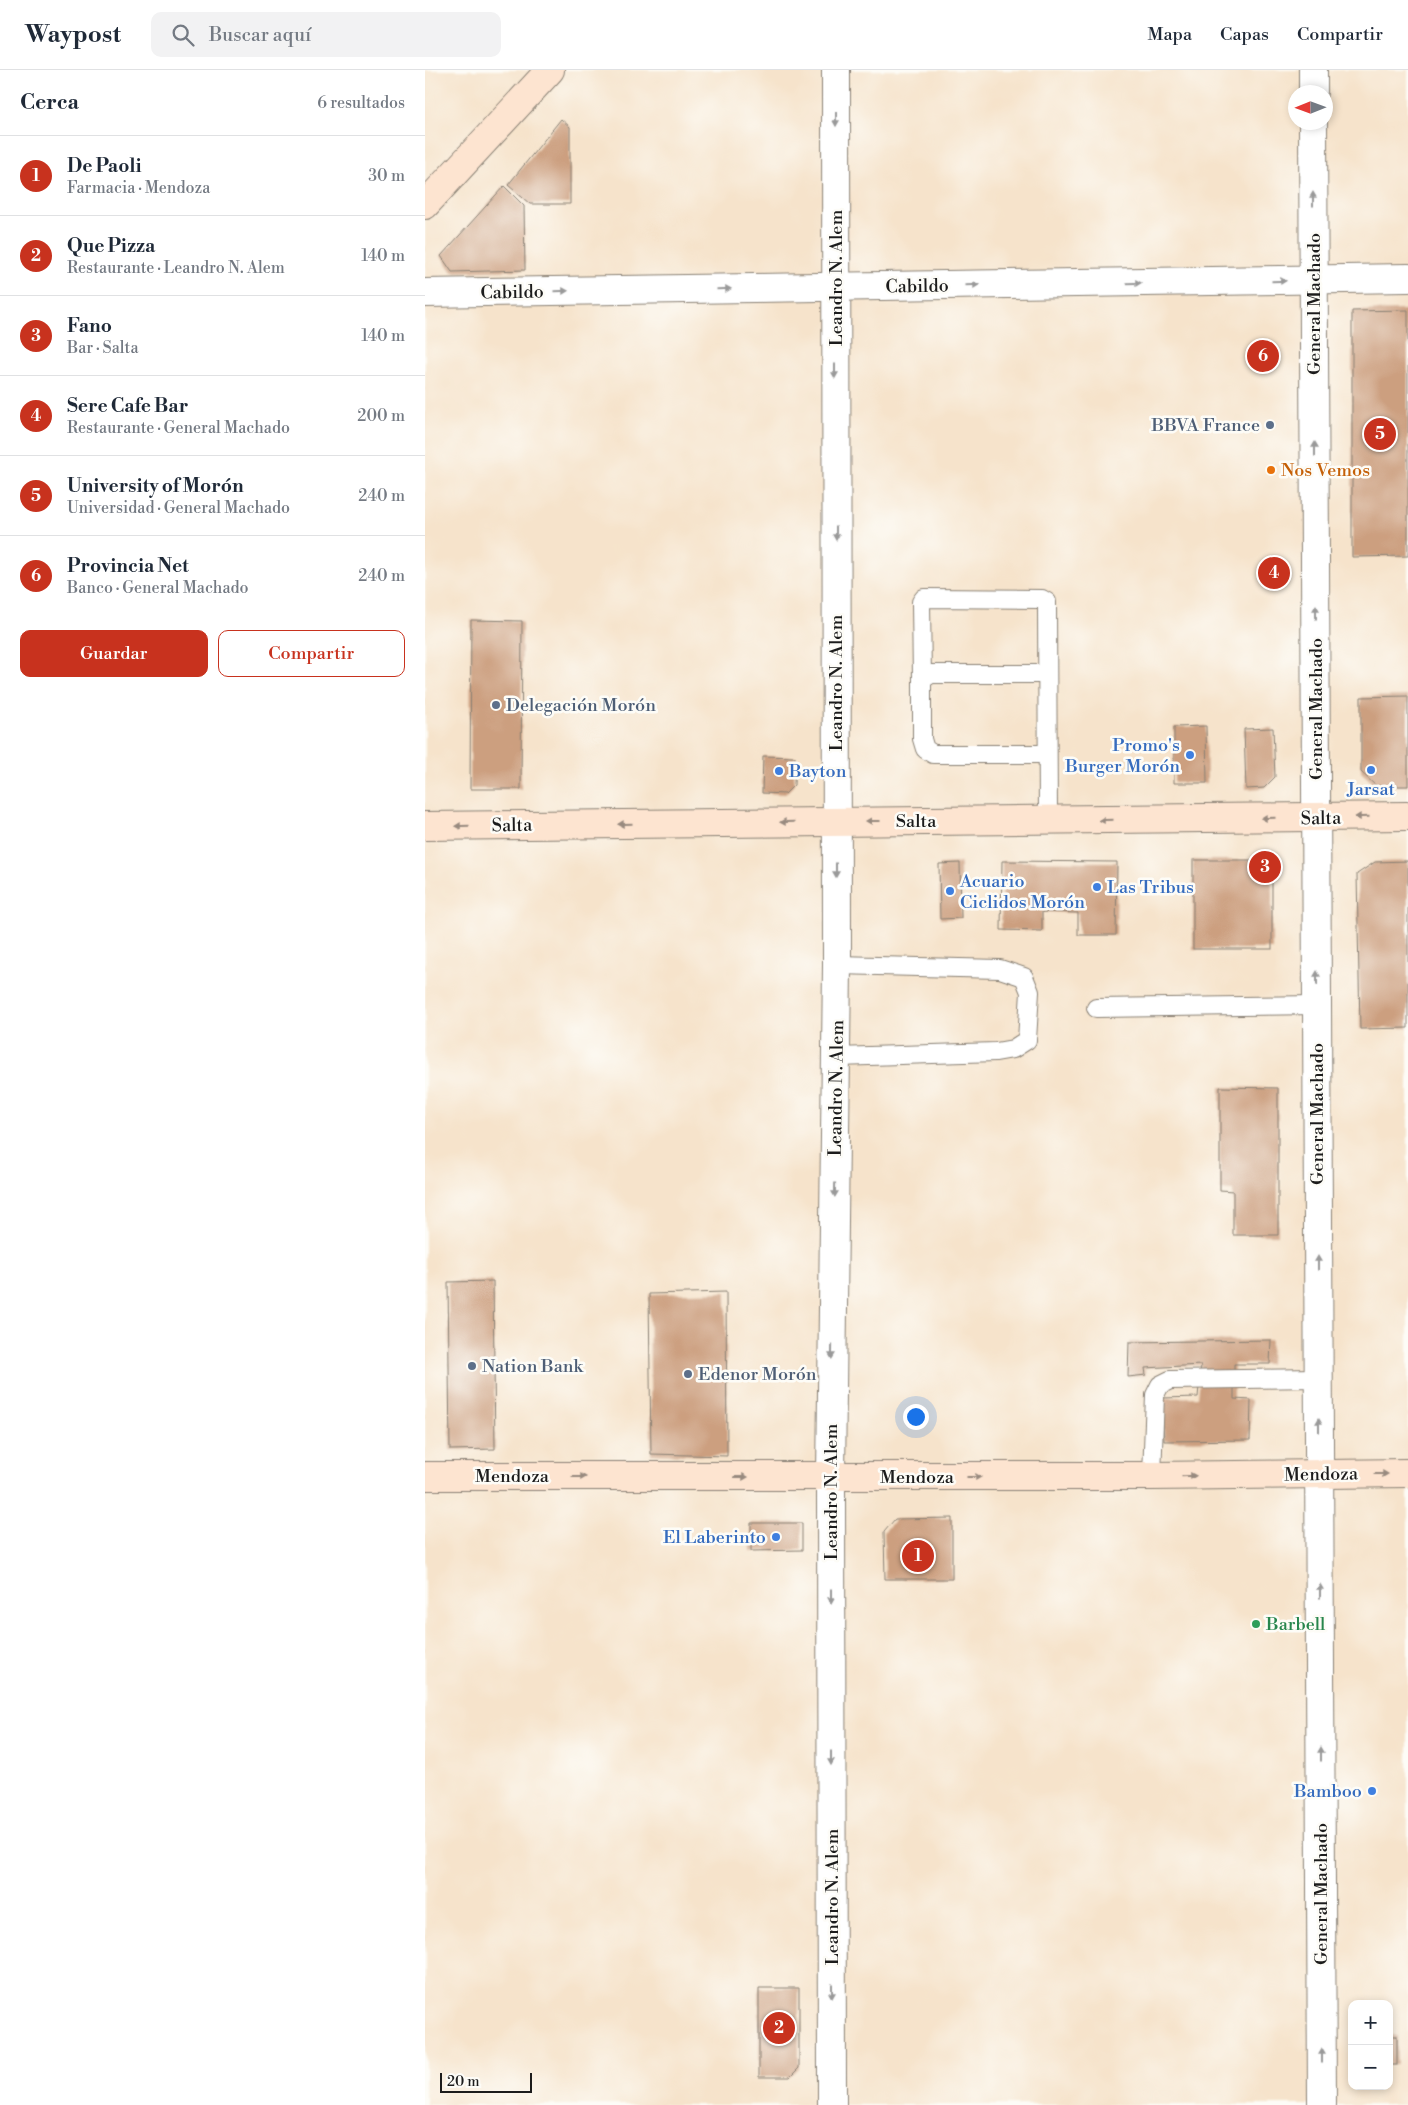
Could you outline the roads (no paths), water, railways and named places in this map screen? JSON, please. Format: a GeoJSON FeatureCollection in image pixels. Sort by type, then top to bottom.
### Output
{"type":"FeatureCollection","features":[{"type":"Feature","properties":{"kind":"street"},"geometry":{"type":"LineString","coordinates":[[425,205],[549,70]]}},
{"type":"Feature","properties":{"kind":"street","name":"Leandro N. Alem"},"geometry":{"type":"LineString","coordinates":[[832,2105],[831,1477],[837,1057],[836,70]]}},
{"type":"Feature","properties":{"kind":"street"},"geometry":{"type":"LineString","coordinates":[[1313,70],[1313,85]]}},
{"type":"Feature","properties":{"kind":"street","name":"General Machado"},"geometry":{"type":"LineString","coordinates":[[1313,130],[1322,2105]]}},
{"type":"Feature","properties":{"kind":"street","name":"Cabildo"},"geometry":{"type":"LineString","coordinates":[[425,293],[1408,278]]}},
{"type":"Feature","properties":{"kind":"street","name":"Salta"},"geometry":{"type":"LineString","coordinates":[[425,826],[1408,816]]}},
{"type":"Feature","properties":{"kind":"street","name":"Mendoza"},"geometry":{"type":"LineString","coordinates":[[425,1476],[831,1477],[1408,1474]]}},
{"type":"Feature","properties":{"kind":"lane"},"geometry":{"type":"LineString","coordinates":[[1047,754],[933,754],[925,749],[922,739],[921,602],[924,598],[1042,599],[1047,602],[1048,820]]}},
{"type":"Feature","properties":{"kind":"lane"},"geometry":{"type":"LineString","coordinates":[[922,680],[931,674],[1046,674]]}},
{"type":"Feature","properties":{"kind":"lane"},"geometry":{"type":"LineString","coordinates":[[837,965],[1000,969],[1025,977],[1030,992],[1027,1040],[1013,1050],[837,1057]]}},
{"type":"Feature","properties":{"kind":"lane"},"geometry":{"type":"LineString","coordinates":[[1096,1008],[1317,1005]]}},
{"type":"Feature","properties":{"kind":"lane"},"geometry":{"type":"LineString","coordinates":[[1152,1476],[1155,1396],[1159,1385],[1170,1380],[1319,1378]]}},
{"type":"Feature","properties":{"kind":"place","name":"Provincia Net"},"geometry":{"type":"Point","coordinates":[1263,356]}},
{"type":"Feature","properties":{"kind":"place","name":"BBVA France"},"geometry":{"type":"Point","coordinates":[1270,425]}},
{"type":"Feature","properties":{"kind":"place","name":"University of Morón"},"geometry":{"type":"Point","coordinates":[1380,434]}},
{"type":"Feature","properties":{"kind":"place","name":"Nos Vemos"},"geometry":{"type":"Point","coordinates":[1271,470]}},
{"type":"Feature","properties":{"kind":"place","name":"Sere Cafe Bar"},"geometry":{"type":"Point","coordinates":[1274,573]}},
{"type":"Feature","properties":{"kind":"place","name":"Delegación Morón"},"geometry":{"type":"Point","coordinates":[496,705]}},
{"type":"Feature","properties":{"kind":"place","name":"Promo's Burger Morón"},"geometry":{"type":"Point","coordinates":[1190,755]}},
{"type":"Feature","properties":{"kind":"place","name":"Jarsat"},"geometry":{"type":"Point","coordinates":[1371,770]}},
{"type":"Feature","properties":{"kind":"place","name":"Bayton"},"geometry":{"type":"Point","coordinates":[779,771]}},
{"type":"Feature","properties":{"kind":"place","name":"Fano"},"geometry":{"type":"Point","coordinates":[1265,867]}},
{"type":"Feature","properties":{"kind":"place","name":"Las Tribus"},"geometry":{"type":"Point","coordinates":[1097,887]}},
{"type":"Feature","properties":{"kind":"place","name":"Acuario Ciclidos Morón"},"geometry":{"type":"Point","coordinates":[950,891]}},
{"type":"Feature","properties":{"kind":"place","name":"Nation Bank"},"geometry":{"type":"Point","coordinates":[472,1366]}},
{"type":"Feature","properties":{"kind":"place","name":"Edenor Morón"},"geometry":{"type":"Point","coordinates":[688,1374]}},
{"type":"Feature","properties":{"kind":"place","name":"El Laberinto"},"geometry":{"type":"Point","coordinates":[776,1537]}},
{"type":"Feature","properties":{"kind":"place","name":"De Paoli"},"geometry":{"type":"Point","coordinates":[918,1556]}},
{"type":"Feature","properties":{"kind":"place","name":"Barbell"},"geometry":{"type":"Point","coordinates":[1256,1624]}},
{"type":"Feature","properties":{"kind":"place","name":"Bamboo"},"geometry":{"type":"Point","coordinates":[1372,1791]}},
{"type":"Feature","properties":{"kind":"place","name":"Que Pizza"},"geometry":{"type":"Point","coordinates":[779,2028]}}]}
